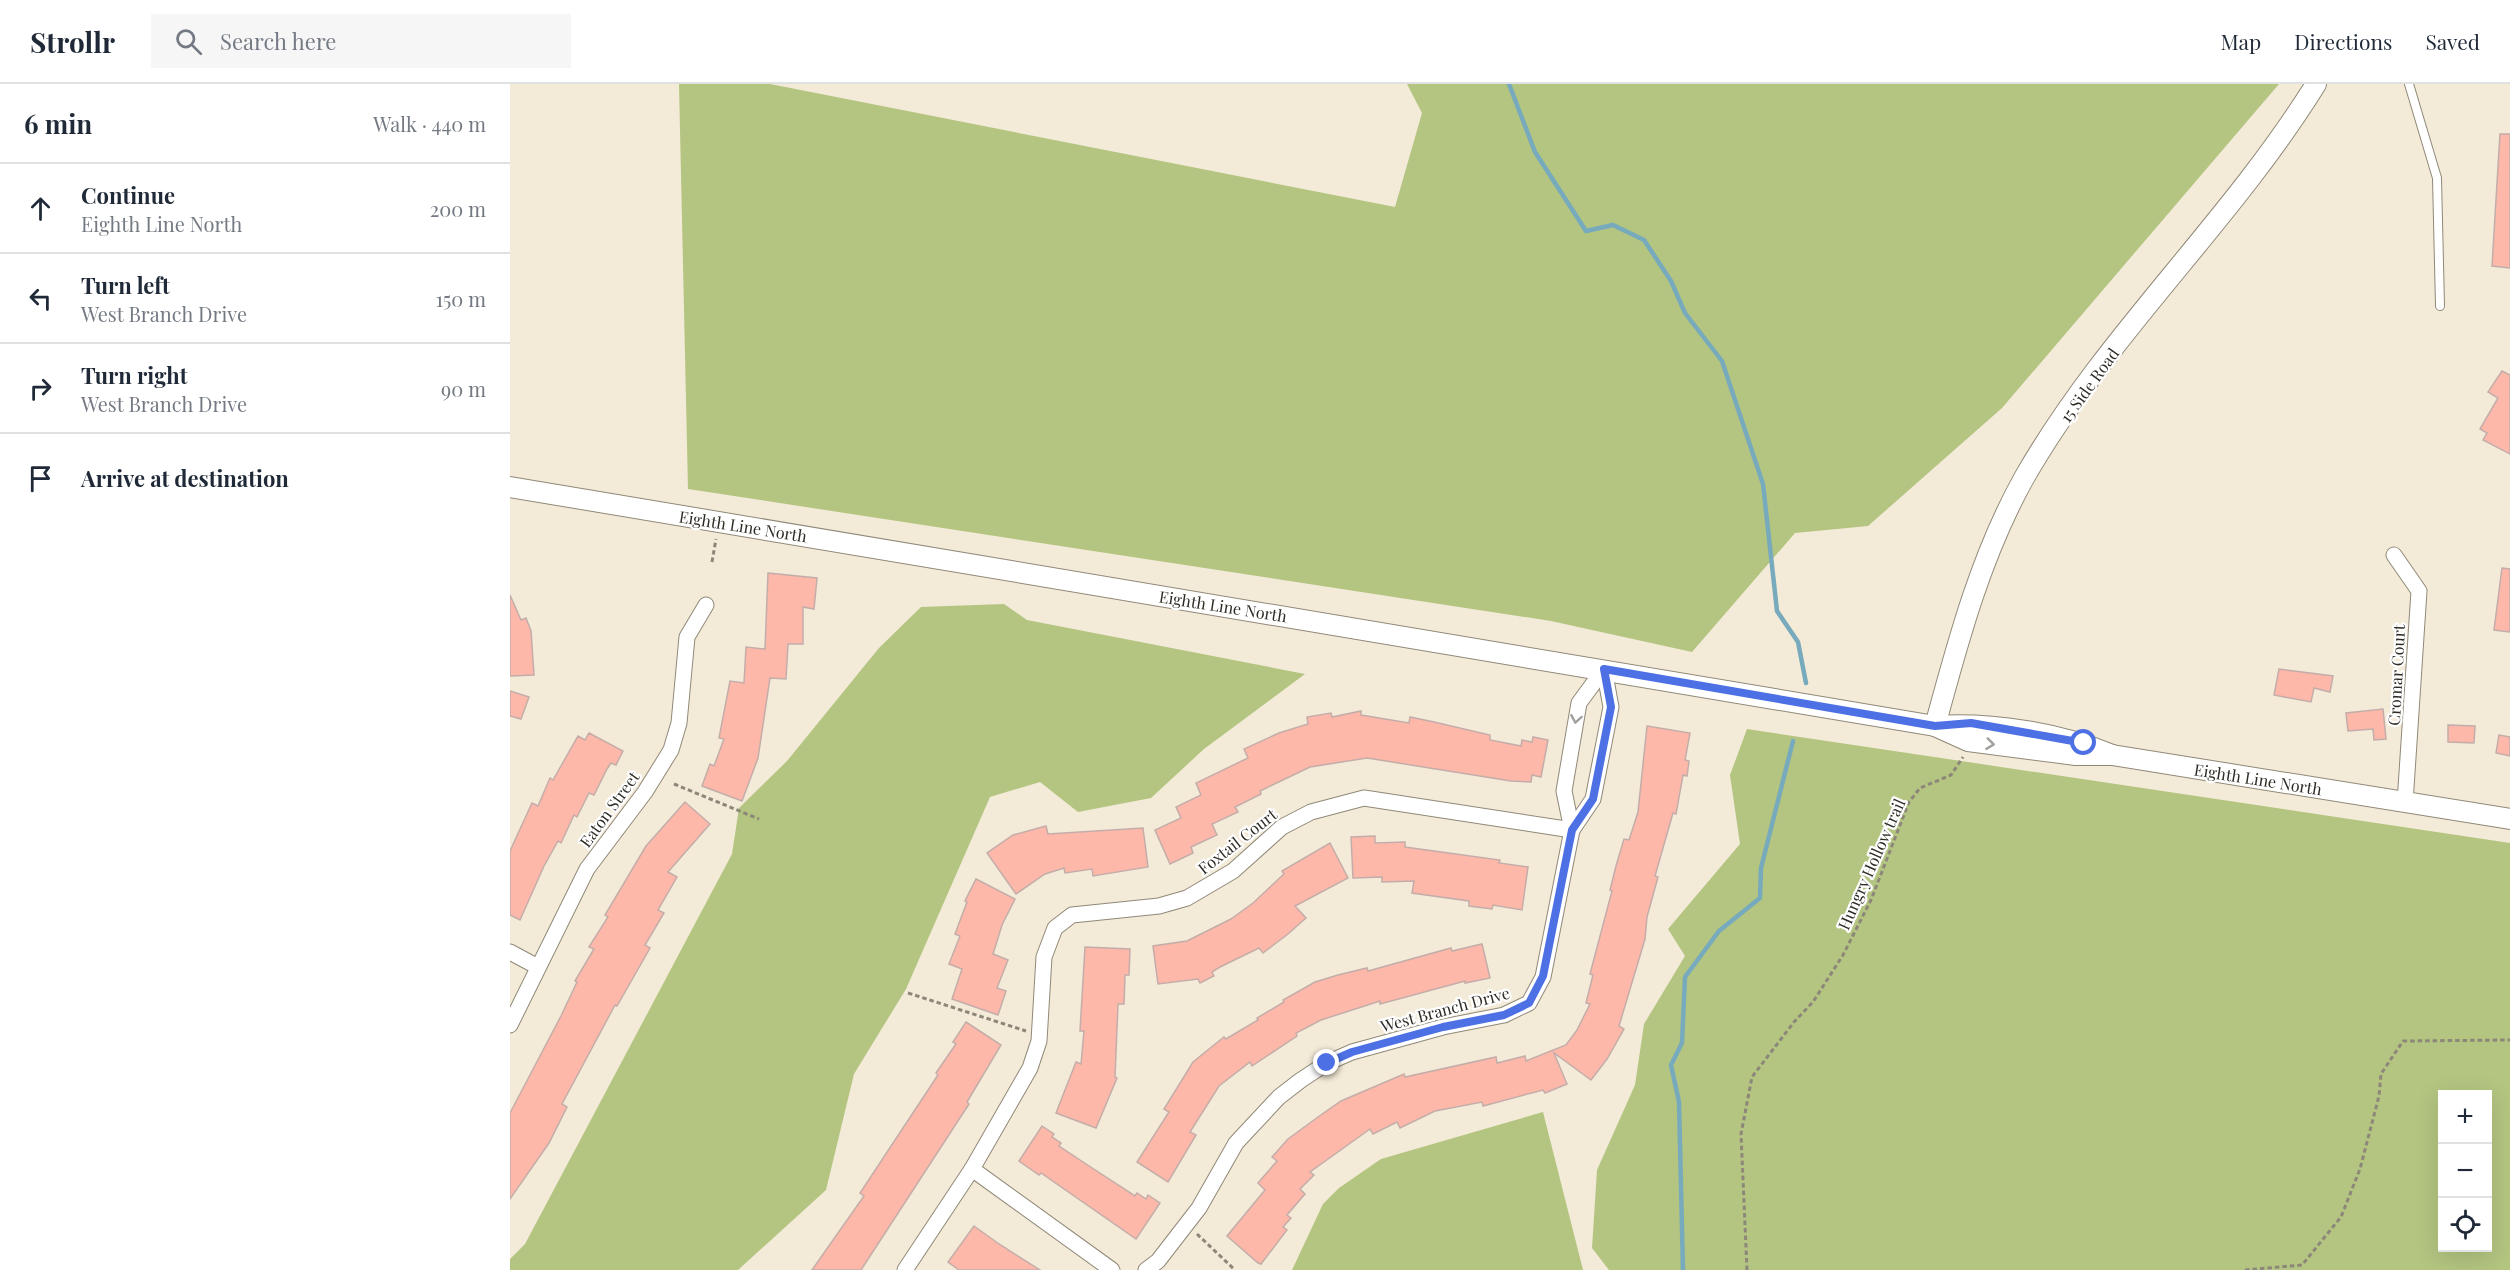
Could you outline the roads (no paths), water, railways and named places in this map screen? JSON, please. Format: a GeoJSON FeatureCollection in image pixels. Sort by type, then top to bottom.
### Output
{"type":"FeatureCollection","features":[{"type":"Feature","properties":{"kind":"street","name":"15 Side Road"},"geometry":{"type":"LineString","coordinates":[[1935,726],[1957,645],[1984,562],[2024,478],[2084,387],[2284,135],[2316,84]]}},
{"type":"Feature","properties":{"kind":"street","name":"Eighth Line North"},"geometry":{"type":"LineString","coordinates":[[510,487],[1935,726],[1971,723],[2084,743],[2112,755],[2510,819]]}},
{"type":"Feature","properties":{"kind":"street","name":"Cromar Court"},"geometry":{"type":"LineString","coordinates":[[2394,555],[2419,591],[2405,803]]}},
{"type":"Feature","properties":{"kind":"street","name":"Eaton Street"},"geometry":{"type":"LineString","coordinates":[[510,1025],[587,869],[645,792],[671,750],[679,723],[687,637],[706,605]]}},
{"type":"Feature","properties":{"kind":"street","name":"West Branch Drive"},"geometry":{"type":"LineString","coordinates":[[1146,1270],[1158,1261],[1186,1224],[1236,1143],[1279,1097],[1327,1063],[1352,1052],[1443,1027],[1504,1015],[1529,1003],[1543,976],[1572,830],[1564,790],[1579,703],[1604,669]]}},
{"type":"Feature","properties":{"kind":"street","name":"West Branch Drive"},"geometry":{"type":"LineString","coordinates":[[1572,830],[1593,799],[1611,707],[1604,669]]}},
{"type":"Feature","properties":{"kind":"street","name":"Foxtail Court"},"geometry":{"type":"LineString","coordinates":[[905,1270],[972,1170],[1030,1068],[1039,1035],[1044,957],[1055,928],[1072,915],[1159,906],[1187,898],[1233,871],[1282,827],[1311,812],[1364,798],[1572,830]]}},
{"type":"Feature","properties":{"kind":"street"},"geometry":{"type":"LineString","coordinates":[[510,952],[538,967]]}},
{"type":"Feature","properties":{"kind":"street"},"geometry":{"type":"LineString","coordinates":[[972,1170],[1112,1270]]}},
{"type":"Feature","properties":{"kind":"lane"},"geometry":{"type":"LineString","coordinates":[[2409,84],[2437,178],[2440,306]]}},
{"type":"Feature","properties":{"kind":"waterway"},"geometry":{"type":"LineString","coordinates":[[1509,84],[1535,152],[1586,231],[1613,225],[1644,240],[1671,281],[1685,313],[1722,361],[1763,484],[1777,611],[1798,642],[1806,683]]}},
{"type":"Feature","properties":{"kind":"waterway"},"geometry":{"type":"LineString","coordinates":[[1683,1270],[1679,1102],[1671,1065],[1682,1043],[1685,977],[1719,931],[1760,898],[1761,868],[1793,741]]}}]}
